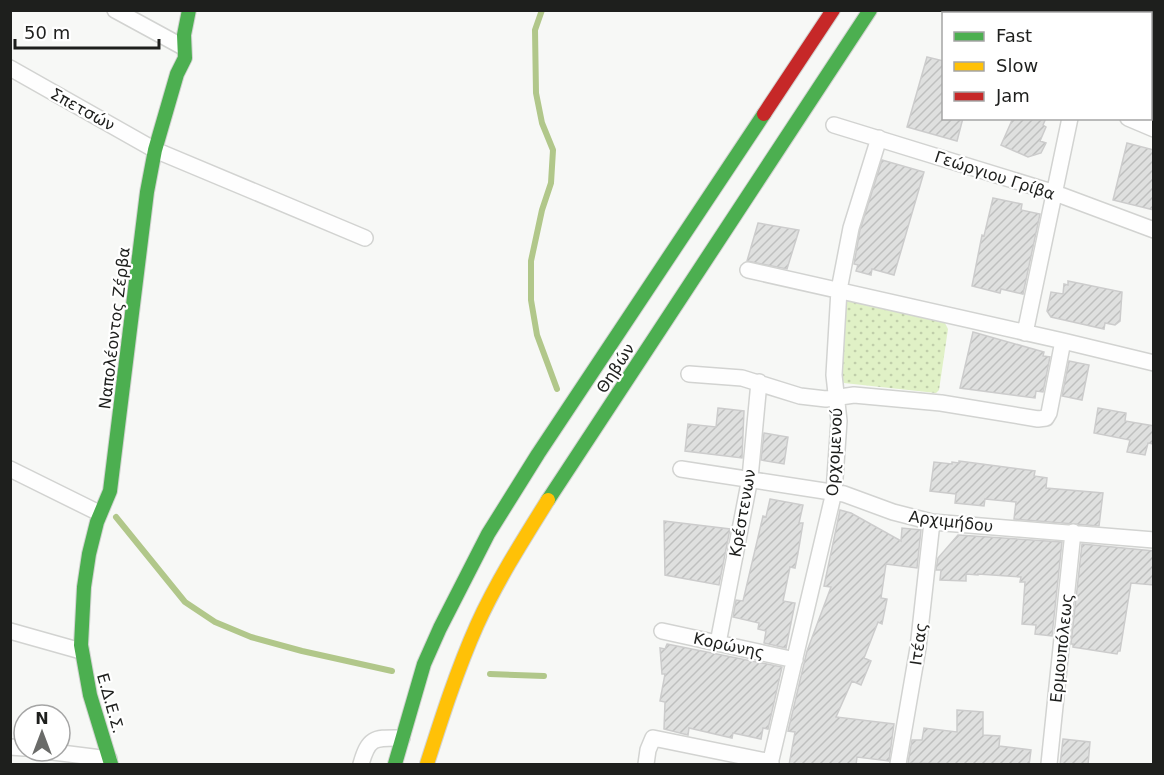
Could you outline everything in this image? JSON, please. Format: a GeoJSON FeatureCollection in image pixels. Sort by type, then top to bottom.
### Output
{"type":"FeatureCollection","features":[{"type":"Feature","properties":{"kind":"main road","name":"Ναπολέοντος Ζέρβα"},"geometry":{"type":"LineString","coordinates":[[81,651],[83,595],[91,542],[99,513],[110,491],[147,192],[155,150],[177,74],[185,58],[183,47],[189,10]]}},
{"type":"Feature","properties":{"kind":"main road","name":"Θηβών"},"geometry":{"type":"LineString","coordinates":[[395,765],[424,664],[489,534],[538,454],[833,10]]}},
{"type":"Feature","properties":{"kind":"main road","name":"Θηβών"},"geometry":{"type":"LineString","coordinates":[[427,765],[453,683],[478,623],[508,564],[563,476],[870,10]]}},
{"type":"Feature","properties":{"kind":"main road","name":"Ε.Δ.Ε.Σ."},"geometry":{"type":"LineString","coordinates":[[81,651],[87,683],[110,762]]}},
{"type":"Feature","properties":{"kind":"street"},"geometry":{"type":"LineString","coordinates":[[115,10],[183,47]]}},
{"type":"Feature","properties":{"kind":"street","name":"Σπετσών"},"geometry":{"type":"LineString","coordinates":[[10,68],[155,150],[365,238]]}},
{"type":"Feature","properties":{"kind":"street"},"geometry":{"type":"LineString","coordinates":[[1025,333],[1070,120]]}},
{"type":"Feature","properties":{"kind":"street"},"geometry":{"type":"LineString","coordinates":[[1133,120],[1154,129]]}},
{"type":"Feature","properties":{"kind":"street","name":"Γεώργιου Γρίβα"},"geometry":{"type":"LineString","coordinates":[[834,125],[1055,193],[1154,230]]}},
{"type":"Feature","properties":{"kind":"street","name":"Ορχομενού"},"geometry":{"type":"LineString","coordinates":[[771,763],[834,492],[839,437],[834,375],[839,290],[851,228],[879,138]]}},
{"type":"Feature","properties":{"kind":"street"},"geometry":{"type":"LineString","coordinates":[[748,270],[1154,363]]}},
{"type":"Feature","properties":{"kind":"street"},"geometry":{"type":"LineString","coordinates":[[689,374],[742,378],[800,396],[825,399],[854,395],[941,403],[1038,419],[1046,418],[1049,413],[1063,341]]}},
{"type":"Feature","properties":{"kind":"street","name":"Κρέστενων"},"geometry":{"type":"LineString","coordinates":[[718,643],[750,478],[759,382]]}},
{"type":"Feature","properties":{"kind":"street"},"geometry":{"type":"LineString","coordinates":[[10,469],[99,513]]}},
{"type":"Feature","properties":{"kind":"street","name":"Αρχιμήδου"},"geometry":{"type":"LineString","coordinates":[[681,469],[834,492],[893,513],[932,522],[1154,540]]}},
{"type":"Feature","properties":{"kind":"street","name":"Ιτέας"},"geometry":{"type":"LineString","coordinates":[[898,765],[918,648],[932,522]]}},
{"type":"Feature","properties":{"kind":"street","name":"Ερμουπόλεως"},"geometry":{"type":"LineString","coordinates":[[1049,765],[1073,532]]}},
{"type":"Feature","properties":{"kind":"street"},"geometry":{"type":"LineString","coordinates":[[10,631],[81,651]]}},
{"type":"Feature","properties":{"kind":"street","name":"Κορώνης"},"geometry":{"type":"LineString","coordinates":[[662,631],[795,660]]}},
{"type":"Feature","properties":{"kind":"street"},"geometry":{"type":"LineString","coordinates":[[361,765],[366,746],[376,738],[402,738]]}},
{"type":"Feature","properties":{"kind":"street"},"geometry":{"type":"LineString","coordinates":[[646,765],[648,750],[653,738],[771,763]]}},
{"type":"Feature","properties":{"kind":"street"},"geometry":{"type":"LineString","coordinates":[[72,756],[110,762]]}},
{"type":"Feature","properties":{"kind":"green space"},"geometry":{"type":"Polygon","coordinates":[[[850,299],[944,321],[948,329],[939,390],[936,393],[844,383],[839,375],[844,303],[850,299]]]}},
{"type":"Feature","properties":{"kind":"building"},"geometry":{"type":"Polygon","coordinates":[[[927,57],[942,61],[942,120],[962,120],[957,141],[907,127],[927,57]]]}},
{"type":"Feature","properties":{"kind":"building"},"geometry":{"type":"Polygon","coordinates":[[[1012,120],[1045,120],[1043,125],[1046,127],[1040,141],[1046,143],[1041,153],[1028,157],[1001,145],[1012,120]]]}},
{"type":"Feature","properties":{"kind":"building"},"geometry":{"type":"Polygon","coordinates":[[[1127,143],[1154,150],[1154,210],[1113,200],[1127,143]]]}},
{"type":"Feature","properties":{"kind":"building"},"geometry":{"type":"Polygon","coordinates":[[[882,160],[924,172],[894,275],[872,269],[871,275],[856,271],[858,265],[854,264],[860,230],[882,160]]]}},
{"type":"Feature","properties":{"kind":"building"},"geometry":{"type":"Polygon","coordinates":[[[993,198],[1022,204],[1021,210],[1040,214],[1023,294],[1001,289],[1000,293],[972,286],[982,235],[984,236],[993,198]]]}},
{"type":"Feature","properties":{"kind":"building"},"geometry":{"type":"Polygon","coordinates":[[[758,223],[799,230],[787,269],[747,261],[758,223]]]}},
{"type":"Feature","properties":{"kind":"building"},"geometry":{"type":"Polygon","coordinates":[[[1068,281],[1122,292],[1120,321],[1115,325],[1105,323],[1104,329],[1051,317],[1047,311],[1051,292],[1063,294],[1064,284],[1068,285],[1068,281]]]}},
{"type":"Feature","properties":{"kind":"building"},"geometry":{"type":"Polygon","coordinates":[[[973,332],[1044,352],[1043,356],[1050,357],[1043,392],[1036,391],[1035,398],[960,388],[973,332]]]}},
{"type":"Feature","properties":{"kind":"building"},"geometry":{"type":"Polygon","coordinates":[[[1069,361],[1089,365],[1082,400],[1062,396],[1069,361]]]}},
{"type":"Feature","properties":{"kind":"building"},"geometry":{"type":"Polygon","coordinates":[[[718,408],[744,411],[742,458],[685,451],[688,424],[716,427],[718,408]]]}},
{"type":"Feature","properties":{"kind":"building"},"geometry":{"type":"Polygon","coordinates":[[[1098,408],[1126,413],[1125,421],[1154,426],[1154,444],[1148,443],[1145,455],[1127,452],[1130,440],[1094,433],[1098,408]]]}},
{"type":"Feature","properties":{"kind":"building"},"geometry":{"type":"Polygon","coordinates":[[[764,433],[788,437],[784,464],[761,460],[764,433]]]}},
{"type":"Feature","properties":{"kind":"building"},"geometry":{"type":"Polygon","coordinates":[[[959,461],[1035,471],[1034,476],[1047,478],[1046,488],[1103,493],[1099,526],[1014,519],[1016,502],[985,499],[984,506],[955,503],[956,494],[930,491],[934,462],[952,464],[952,462],[959,463],[959,461]]]}},
{"type":"Feature","properties":{"kind":"building"},"geometry":{"type":"Polygon","coordinates":[[[770,499],[803,505],[799,523],[803,523],[795,568],[790,567],[783,601],[795,603],[786,648],[764,643],[766,631],[758,629],[759,623],[733,617],[736,600],[743,601],[763,516],[766,517],[770,499]]]}},
{"type":"Feature","properties":{"kind":"building"},"geometry":{"type":"Polygon","coordinates":[[[840,510],[851,513],[901,541],[902,528],[921,530],[917,568],[886,564],[881,598],[887,599],[882,624],[878,622],[864,658],[871,661],[861,685],[852,681],[836,717],[894,724],[889,761],[857,757],[856,765],[789,765],[795,732],[788,731],[807,651],[831,587],[824,586],[840,510]]]}},
{"type":"Feature","properties":{"kind":"building"},"geometry":{"type":"Polygon","coordinates":[[[664,521],[730,529],[719,585],[665,575],[664,521]]]}},
{"type":"Feature","properties":{"kind":"building"},"geometry":{"type":"Polygon","coordinates":[[[958,535],[1062,542],[1052,636],[1035,634],[1036,625],[1022,624],[1025,582],[1020,582],[1021,577],[966,574],[966,581],[940,580],[941,570],[936,570],[938,558],[958,535]]]}},
{"type":"Feature","properties":{"kind":"building"},"geometry":{"type":"Polygon","coordinates":[[[1082,544],[1154,551],[1154,585],[1131,583],[1120,651],[1117,654],[1073,647],[1071,644],[1082,544]]]}},
{"type":"Feature","properties":{"kind":"building"},"geometry":{"type":"Polygon","coordinates":[[[667,644],[782,667],[768,729],[763,728],[761,739],[733,733],[732,738],[689,728],[688,735],[664,729],[665,702],[660,701],[665,674],[662,674],[660,648],[665,649],[667,644]]]}},
{"type":"Feature","properties":{"kind":"building"},"geometry":{"type":"Polygon","coordinates":[[[957,710],[983,712],[983,735],[1000,736],[999,746],[1031,750],[1029,765],[908,763],[912,740],[922,740],[924,728],[957,732],[957,710]]]}},
{"type":"Feature","properties":{"kind":"building"},"geometry":{"type":"Polygon","coordinates":[[[1063,739],[1090,742],[1088,765],[1060,765],[1063,739]]]}},
{"type":"Feature","properties":{"kind":"waterway"},"geometry":{"type":"LineString","coordinates":[[542,10],[535,30],[536,93],[542,123],[553,150],[551,183],[542,210],[531,261],[531,300],[537,335],[557,389]]}},
{"type":"Feature","properties":{"kind":"waterway"},"geometry":{"type":"LineString","coordinates":[[116,517],[185,602],[215,622],[251,637],[392,671]]}},
{"type":"Feature","properties":{"kind":"waterway"},"geometry":{"type":"LineString","coordinates":[[490,674],[544,676]]}},
{"type":"Feature","properties":{"kind":"traffic: fast"},"geometry":{"type":"LineString","coordinates":[[111,764],[90,695],[81,645],[84,587],[97,522],[110,491],[147,192],[155,150],[177,74],[185,58],[184,35],[189,10]]}},
{"type":"Feature","properties":{"kind":"traffic: fast"},"geometry":{"type":"LineString","coordinates":[[548,500],[870,10]]}},
{"type":"Feature","properties":{"kind":"traffic: fast"},"geometry":{"type":"LineString","coordinates":[[395,764],[424,664],[488,534],[538,454],[764,114]]}},
{"type":"Feature","properties":{"kind":"traffic: slow"},"geometry":{"type":"LineString","coordinates":[[427,764],[456,676],[477,625],[502,577],[548,500]]}},
{"type":"Feature","properties":{"kind":"traffic: jam"},"geometry":{"type":"LineString","coordinates":[[764,114],[833,10]]}}]}
